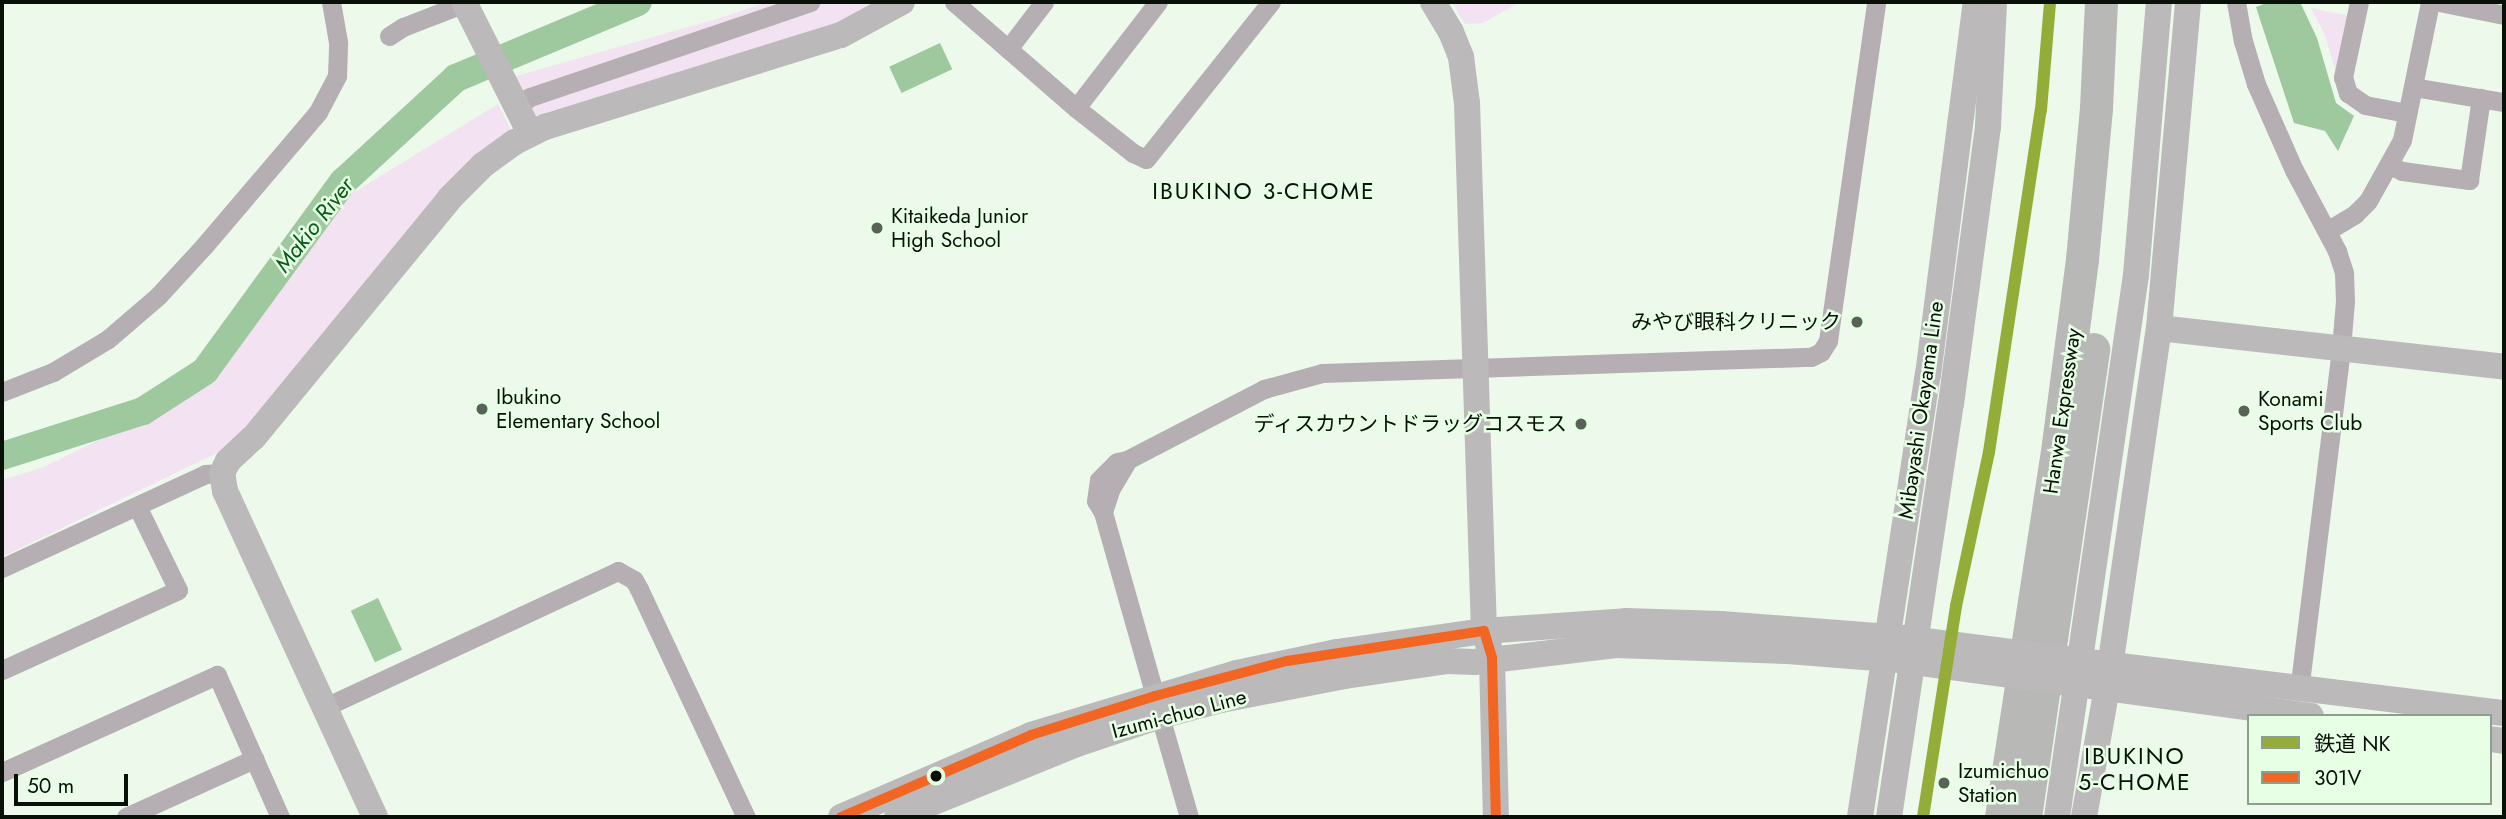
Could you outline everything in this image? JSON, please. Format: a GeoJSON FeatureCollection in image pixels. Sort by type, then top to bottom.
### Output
{"type":"FeatureCollection","features":[{"type":"Feature","properties":{"kind":"highway","name":"Hanwa Expressway"},"geometry":{"type":"LineString","coordinates":[[2001,817],[2058,444],[2082,259],[2096,108],[2101,2]]}},
{"type":"Feature","properties":{"kind":"highway","name":"Hanwa Expressway"},"geometry":{"type":"LineString","coordinates":[[2025,817],[2082,446],[2118,111],[2123,2]]}},
{"type":"Feature","properties":{"kind":"street"},"geometry":{"type":"LineString","coordinates":[[2,392],[53,372],[108,339],[158,296],[318,112],[337,76],[338,42],[331,2]]}},
{"type":"Feature","properties":{"kind":"street"},"geometry":{"type":"LineString","coordinates":[[515,105],[530,97],[810,2]]}},
{"type":"Feature","properties":{"kind":"street"},"geometry":{"type":"LineString","coordinates":[[367,814],[325,707],[225,491],[222,472],[228,461],[254,437],[450,198],[483,165],[530,133],[841,35],[902,2]]}},
{"type":"Feature","properties":{"kind":"street"},"geometry":{"type":"LineString","coordinates":[[954,2],[1076,108],[1133,153],[1146,159],[1271,2]]}},
{"type":"Feature","properties":{"kind":"street"},"geometry":{"type":"LineString","coordinates":[[1008,49],[1044,2]]}},
{"type":"Feature","properties":{"kind":"street"},"geometry":{"type":"LineString","coordinates":[[1076,108],[1157,2]]}},
{"type":"Feature","properties":{"kind":"street"},"geometry":{"type":"LineString","coordinates":[[1433,2],[1451,32],[1461,57],[1466,103],[1484,631],[1478,817]]}},
{"type":"Feature","properties":{"kind":"street"},"geometry":{"type":"LineString","coordinates":[[1189,817],[1103,512],[1096,501],[1099,480],[1110,466],[1127,460],[1264,389],[1322,373],[1811,357],[1821,352],[1828,341],[1876,2]]}},
{"type":"Feature","properties":{"kind":"street","name":"Mibayashi Okayama Line"},"geometry":{"type":"LineString","coordinates":[[1860,817],[1892,648],[1976,2]]}},
{"type":"Feature","properties":{"kind":"street","name":"Mibayashi Okayama Line"},"geometry":{"type":"LineString","coordinates":[[1889,817],[1951,404],[1987,140],[1994,2]]}},
{"type":"Feature","properties":{"kind":"street"},"geometry":{"type":"LineString","coordinates":[[2057,817],[2136,275],[2159,2]]}},
{"type":"Feature","properties":{"kind":"street"},"geometry":{"type":"LineString","coordinates":[[2084,817],[2101,676],[2159,328],[2188,2]]}},
{"type":"Feature","properties":{"kind":"street"},"geometry":{"type":"LineString","coordinates":[[2236,2],[2243,41],[2256,84],[2294,170],[2328,231],[2344,273],[2346,301],[2341,349],[2299,690]]}},
{"type":"Feature","properties":{"kind":"street"},"geometry":{"type":"LineString","coordinates":[[2359,2],[2343,77],[2348,93],[2365,105],[2407,113]]}},
{"type":"Feature","properties":{"kind":"street"},"geometry":{"type":"LineString","coordinates":[[2328,231],[2361,208],[2390,165],[2402,139],[2430,2]]}},
{"type":"Feature","properties":{"kind":"street"},"geometry":{"type":"LineString","coordinates":[[2439,2],[2504,15]]}},
{"type":"Feature","properties":{"kind":"street"},"geometry":{"type":"LineString","coordinates":[[394,27],[466,6],[530,133]]}},
{"type":"Feature","properties":{"kind":"street"},"geometry":{"type":"LineString","coordinates":[[2413,87],[2504,102]]}},
{"type":"Feature","properties":{"kind":"street"},"geometry":{"type":"LineString","coordinates":[[2390,165],[2402,171],[2469,180],[2481,98]]}},
{"type":"Feature","properties":{"kind":"street"},"geometry":{"type":"LineString","coordinates":[[2159,328],[2504,367]]}},
{"type":"Feature","properties":{"kind":"street"},"geometry":{"type":"LineString","coordinates":[[2,568],[205,474],[222,472]]}},
{"type":"Feature","properties":{"kind":"street"},"geometry":{"type":"LineString","coordinates":[[2,670],[178,590],[137,506]]}},
{"type":"Feature","properties":{"kind":"street"},"geometry":{"type":"LineString","coordinates":[[325,707],[618,571],[634,580],[639,589],[746,817]]}},
{"type":"Feature","properties":{"kind":"street","name":"Izumi-chuo Line"},"geometry":{"type":"LineString","coordinates":[[841,817],[1031,735],[1157,706],[1287,661],[1484,631],[1626,621],[1721,624],[1892,648]]}},
{"type":"Feature","properties":{"kind":"street","name":"Izumi-chuo Line"},"geometry":{"type":"LineString","coordinates":[[897,817],[1077,744],[1157,706],[1221,700],[1345,676],[1448,661],[1483,660],[1616,645],[1788,651],[1892,648]]}},
{"type":"Feature","properties":{"kind":"street"},"geometry":{"type":"LineString","coordinates":[[1892,648],[2101,676],[2300,714]]}},
{"type":"Feature","properties":{"kind":"street"},"geometry":{"type":"LineString","coordinates":[[1483,660],[1496,817]]}},
{"type":"Feature","properties":{"kind":"street"},"geometry":{"type":"LineString","coordinates":[[2,772],[217,675],[280,817]]}},
{"type":"Feature","properties":{"kind":"street"},"geometry":{"type":"LineString","coordinates":[[2101,676],[2299,690],[2504,713]]}},
{"type":"Feature","properties":{"kind":"street"},"geometry":{"type":"LineString","coordinates":[[126,817],[254,759]]}},
{"type":"Feature","properties":{"kind":"shaded area"},"geometry":{"type":"Polygon","coordinates":[[[767,2],[885,2],[857,21],[535,116],[513,77],[720,18],[767,2]]]}},
{"type":"Feature","properties":{"kind":"shaded area"},"geometry":{"type":"Polygon","coordinates":[[[1452,2],[1520,2],[1483,23],[1465,24],[1452,2]]]}},
{"type":"Feature","properties":{"kind":"shaded area"},"geometry":{"type":"Polygon","coordinates":[[[2269,2],[2300,2],[2317,38],[2336,103],[2354,116],[2338,151],[2325,131],[2294,123],[2256,7],[2269,2]]]}},
{"type":"Feature","properties":{"kind":"shaded area"},"geometry":{"type":"Polygon","coordinates":[[[2311,8],[2350,16],[2337,76],[2325,35],[2311,8]]]}},
{"type":"Feature","properties":{"kind":"shaded area"},"geometry":{"type":"Polygon","coordinates":[[[940,43],[952,69],[902,93],[889,67],[940,43]]]}},
{"type":"Feature","properties":{"kind":"shaded area"},"geometry":{"type":"Polygon","coordinates":[[[498,104],[513,134],[225,449],[2,557],[2,480],[44,467],[214,383],[348,196],[498,104]]]}},
{"type":"Feature","properties":{"kind":"shaded area"},"geometry":{"type":"Polygon","coordinates":[[[378,598],[402,650],[375,662],[351,611],[378,598]]]}},
{"type":"Feature","properties":{"kind":"waterway","name":"Makio River"},"geometry":{"type":"LineString","coordinates":[[2,456],[143,411],[205,371],[343,182],[456,78],[638,2]]}},
{"type":"Feature","properties":{"kind":"rail line","name":"NK"},"geometry":{"type":"LineString","coordinates":[[1923,817],[1956,606],[1989,452],[2041,110],[2050,2]]}},
{"type":"Feature","properties":{"kind":"transit line","name":"301V"},"geometry":{"type":"LineString","coordinates":[[841,817],[1031,735],[1155,696],[1287,661],[1484,631],[1492,658],[1496,817]]}},
{"type":"Feature","properties":{"kind":"place","name":"Kitaikeda Junior High School"},"geometry":{"type":"Point","coordinates":[877,228]}},
{"type":"Feature","properties":{"kind":"place","name":"みやび眼科クリニック"},"geometry":{"type":"Point","coordinates":[1857,322]}},
{"type":"Feature","properties":{"kind":"place","name":"Ibukino Elementary School"},"geometry":{"type":"Point","coordinates":[482,409]}},
{"type":"Feature","properties":{"kind":"place","name":"Konami Sports Club"},"geometry":{"type":"Point","coordinates":[2244,411]}},
{"type":"Feature","properties":{"kind":"place","name":"ディスカウントドラッグコスモス"},"geometry":{"type":"Point","coordinates":[1581,424]}},
{"type":"Feature","properties":{"kind":"place","name":"Izumichuo Station"},"geometry":{"type":"Point","coordinates":[1944,783]}},
{"type":"Feature","properties":{"kind":"district","name":"IBUKINO 3-CHOME"},"geometry":{"type":"Point","coordinates":[1264,191]}},
{"type":"Feature","properties":{"kind":"district","name":"IBUKINO 5-CHOME"},"geometry":{"type":"Point","coordinates":[2135,769]}}]}
